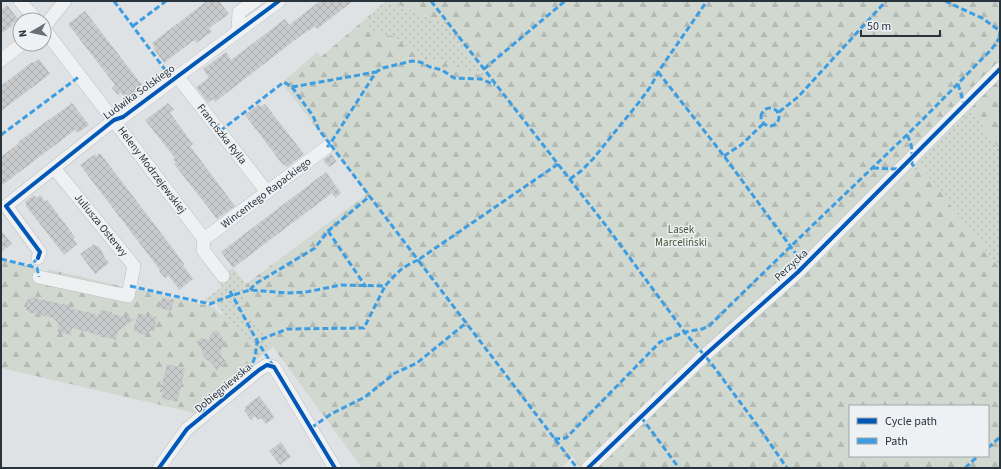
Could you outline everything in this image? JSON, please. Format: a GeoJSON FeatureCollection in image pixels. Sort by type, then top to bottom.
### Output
{"type":"FeatureCollection","features":[{"type":"Feature","properties":{"kind":"street"},"geometry":{"type":"LineString","coordinates":[[20,1],[29,12]]}},
{"type":"Feature","properties":{"kind":"street"},"geometry":{"type":"LineString","coordinates":[[52,18],[65,1]]}},
{"type":"Feature","properties":{"kind":"street"},"geometry":{"type":"LineString","coordinates":[[238,30],[239,12],[255,1]]}},
{"type":"Feature","properties":{"kind":"street","name":"Ludwika Solskiego"},"geometry":{"type":"LineString","coordinates":[[38,258],[40,252],[6,206],[114,120],[123,117],[278,1]]}},
{"type":"Feature","properties":{"kind":"street","name":"Heleny Modrzejewskiej"},"geometry":{"type":"LineString","coordinates":[[52,39],[204,239],[203,250],[223,276]]}},
{"type":"Feature","properties":{"kind":"street"},"geometry":{"type":"LineString","coordinates":[[1,60],[12,52]]}},
{"type":"Feature","properties":{"kind":"street","name":"Perzycka"},"geometry":{"type":"LineString","coordinates":[[588,468],[705,354],[798,272],[1000,69]]}},
{"type":"Feature","properties":{"kind":"street","name":"Franciszka Rylla"},"geometry":{"type":"LineString","coordinates":[[177,76],[267,192]]}},
{"type":"Feature","properties":{"kind":"street","name":"Wincentego Rapackiego"},"geometry":{"type":"LineString","coordinates":[[204,239],[327,147]]}},
{"type":"Feature","properties":{"kind":"street","name":"Juliusza Osterwy"},"geometry":{"type":"LineString","coordinates":[[39,277],[128,296],[134,266],[54,168]]}},
{"type":"Feature","properties":{"kind":"street","name":"Dobiegniewska"},"geometry":{"type":"LineString","coordinates":[[159,468],[188,429],[267,365],[274,367],[335,468]]}},
{"type":"Feature","properties":{"kind":"green space","name":"Lasek Marceliński"},"geometry":{"type":"Polygon","coordinates":[[[386,1],[388,1],[365,21],[374,32],[381,35],[393,36],[422,58],[429,61],[443,62],[486,77],[446,24],[389,1],[1000,1],[1000,150],[971,110],[917,162],[1000,269],[1000,468],[581,468],[572,456],[562,468],[362,468],[242,305],[246,284],[367,194],[282,83],[317,52],[321,57],[386,1]]]}},
{"type":"Feature","properties":{"kind":"green space"},"geometry":{"type":"Polygon","coordinates":[[[388,1],[446,24],[487,78],[443,62],[429,61],[422,58],[393,36],[381,35],[374,32],[365,21],[388,1]]]}},
{"type":"Feature","properties":{"kind":"green space"},"geometry":{"type":"Polygon","coordinates":[[[971,110],[1000,150],[1000,269],[917,162],[971,110]]]}},
{"type":"Feature","properties":{"kind":"green space"},"geometry":{"type":"Polygon","coordinates":[[[1,260],[36,268],[34,281],[132,303],[135,289],[214,307],[221,315],[227,316],[252,349],[252,363],[195,413],[1,368],[1,260]]]}},
{"type":"Feature","properties":{"kind":"green space"},"geometry":{"type":"Polygon","coordinates":[[[233,268],[246,284],[242,305],[273,347],[252,363],[252,349],[227,316],[221,315],[223,313],[217,304],[203,301],[222,287],[218,281],[233,268]]]}},
{"type":"Feature","properties":{"kind":"green space"},"geometry":{"type":"Polygon","coordinates":[[[48,269],[120,286],[119,289],[47,273],[48,269]]]}},
{"type":"Feature","properties":{"kind":"building"},"geometry":{"type":"Polygon","coordinates":[[[207,1],[219,1],[229,14],[209,28],[212,32],[197,43],[194,40],[164,63],[153,48],[155,47],[152,43],[207,1]]]}},
{"type":"Feature","properties":{"kind":"building"},"geometry":{"type":"Polygon","coordinates":[[[320,1],[353,1],[317,29],[315,26],[309,31],[308,30],[215,102],[213,99],[208,103],[196,87],[209,78],[203,69],[226,52],[231,60],[285,19],[289,25],[320,1]]]}},
{"type":"Feature","properties":{"kind":"building"},"geometry":{"type":"Polygon","coordinates":[[[7,5],[12,12],[12,26],[1,34],[1,10],[7,5]]]}},
{"type":"Feature","properties":{"kind":"building"},"geometry":{"type":"Polygon","coordinates":[[[85,11],[142,85],[138,88],[140,90],[127,100],[121,93],[118,95],[112,88],[115,85],[68,24],[85,11]]]}},
{"type":"Feature","properties":{"kind":"building"},"geometry":{"type":"Polygon","coordinates":[[[39,59],[50,74],[1,111],[1,86],[32,62],[33,63],[39,59]]]}},
{"type":"Feature","properties":{"kind":"building"},"geometry":{"type":"Polygon","coordinates":[[[72,103],[89,125],[78,133],[75,130],[1,186],[1,157],[19,143],[18,142],[72,103]]]}},
{"type":"Feature","properties":{"kind":"building"},"geometry":{"type":"Polygon","coordinates":[[[168,103],[174,110],[170,113],[193,144],[190,146],[235,206],[217,219],[174,164],[176,163],[173,159],[175,158],[145,120],[168,103]]]}},
{"type":"Feature","properties":{"kind":"building"},"geometry":{"type":"Polygon","coordinates":[[[259,104],[261,107],[265,104],[304,154],[287,167],[284,164],[283,165],[245,115],[259,104]]]}},
{"type":"Feature","properties":{"kind":"building"},"geometry":{"type":"Polygon","coordinates":[[[100,153],[174,250],[193,279],[179,290],[169,276],[165,278],[159,271],[160,270],[80,165],[95,154],[96,156],[100,153]]]}},
{"type":"Feature","properties":{"kind":"building"},"geometry":{"type":"Polygon","coordinates":[[[331,154],[337,162],[329,167],[323,160],[331,154]]]}},
{"type":"Feature","properties":{"kind":"building"},"geometry":{"type":"Polygon","coordinates":[[[326,172],[341,193],[335,198],[332,193],[233,268],[221,252],[326,172]]]}},
{"type":"Feature","properties":{"kind":"building"},"geometry":{"type":"Polygon","coordinates":[[[34,195],[37,198],[40,195],[45,201],[47,200],[75,237],[73,238],[77,244],[64,255],[26,206],[27,205],[25,202],[34,195]]]}},
{"type":"Feature","properties":{"kind":"building"},"geometry":{"type":"Polygon","coordinates":[[[1,230],[12,244],[1,252],[1,230]]]}},
{"type":"Feature","properties":{"kind":"building"},"geometry":{"type":"Polygon","coordinates":[[[94,244],[97,247],[98,246],[109,263],[95,274],[80,254],[94,244]]]}},
{"type":"Feature","properties":{"kind":"building"},"geometry":{"type":"Polygon","coordinates":[[[31,297],[70,306],[69,308],[99,315],[100,310],[135,319],[118,331],[116,340],[72,328],[71,335],[57,332],[59,325],[54,318],[28,312],[28,310],[26,310],[28,299],[31,299],[31,297]]]}},
{"type":"Feature","properties":{"kind":"building"},"geometry":{"type":"Polygon","coordinates":[[[162,298],[174,300],[171,311],[159,308],[162,298]]]}},
{"type":"Feature","properties":{"kind":"building"},"geometry":{"type":"Polygon","coordinates":[[[138,313],[157,317],[154,332],[149,331],[145,335],[134,331],[138,313]]]}},
{"type":"Feature","properties":{"kind":"building"},"geometry":{"type":"Polygon","coordinates":[[[217,330],[227,344],[221,348],[221,355],[226,362],[217,370],[210,361],[207,360],[196,342],[201,338],[209,340],[210,335],[217,330]]]}},
{"type":"Feature","properties":{"kind":"building"},"geometry":{"type":"Polygon","coordinates":[[[167,364],[185,369],[177,402],[162,398],[163,393],[160,392],[167,364]]]}},
{"type":"Feature","properties":{"kind":"building"},"geometry":{"type":"Polygon","coordinates":[[[259,396],[274,418],[266,424],[261,418],[258,420],[255,416],[251,420],[244,410],[246,409],[245,407],[259,396]]]}},
{"type":"Feature","properties":{"kind":"building"},"geometry":{"type":"Polygon","coordinates":[[[281,442],[291,457],[280,465],[269,451],[281,442]]]}},
{"type":"Feature","properties":{"kind":"marked path"},"geometry":{"type":"LineString","coordinates":[[114,1],[169,75]]}},
{"type":"Feature","properties":{"kind":"marked path"},"geometry":{"type":"LineString","coordinates":[[133,26],[166,1]]}},
{"type":"Feature","properties":{"kind":"marked path"},"geometry":{"type":"LineString","coordinates":[[431,1],[607,227],[686,334],[711,363],[787,468]]}},
{"type":"Feature","properties":{"kind":"marked path"},"geometry":{"type":"LineString","coordinates":[[484,69],[565,1]]}},
{"type":"Feature","properties":{"kind":"marked path"},"geometry":{"type":"LineString","coordinates":[[570,179],[593,159],[640,101],[707,1]]}},
{"type":"Feature","properties":{"kind":"marked path"},"geometry":{"type":"LineString","coordinates":[[779,112],[798,97],[886,1]]}},
{"type":"Feature","properties":{"kind":"marked path"},"geometry":{"type":"LineString","coordinates":[[945,1],[982,18],[1000,31],[999,42]]}},
{"type":"Feature","properties":{"kind":"marked path"},"geometry":{"type":"LineString","coordinates":[[554,439],[566,438],[660,342],[685,332],[702,329],[709,326],[912,130],[988,53],[999,38]]}},
{"type":"Feature","properties":{"kind":"marked path"},"geometry":{"type":"LineString","coordinates":[[292,87],[313,116],[319,130],[330,144],[376,72],[383,68],[412,61],[420,62],[430,67],[442,70],[454,78],[481,79],[495,85]]}},
{"type":"Feature","properties":{"kind":"marked path"},"geometry":{"type":"LineString","coordinates":[[220,131],[284,82],[292,87],[376,72]]}},
{"type":"Feature","properties":{"kind":"marked path"},"geometry":{"type":"LineString","coordinates":[[658,72],[724,156],[796,254],[798,273]]}},
{"type":"Feature","properties":{"kind":"marked path"},"geometry":{"type":"LineString","coordinates":[[1,135],[80,76]]}},
{"type":"Feature","properties":{"kind":"marked path"},"geometry":{"type":"LineString","coordinates":[[958,84],[965,107]]}},
{"type":"Feature","properties":{"kind":"marked path"},"geometry":{"type":"LineString","coordinates":[[766,108],[774,108],[779,113],[779,117],[777,124],[774,126],[766,126],[761,121],[761,113],[766,108]]}},
{"type":"Feature","properties":{"kind":"marked path"},"geometry":{"type":"LineString","coordinates":[[724,156],[741,145],[763,124]]}},
{"type":"Feature","properties":{"kind":"marked path"},"geometry":{"type":"LineString","coordinates":[[907,135],[911,146],[912,164],[916,169]]}},
{"type":"Feature","properties":{"kind":"marked path"},"geometry":{"type":"LineString","coordinates":[[130,286],[210,304],[250,290],[287,293],[306,292],[341,285],[385,286],[407,265],[418,260],[330,144],[327,147]]}},
{"type":"Feature","properties":{"kind":"marked path"},"geometry":{"type":"LineString","coordinates":[[558,164],[418,260],[577,468]]}},
{"type":"Feature","properties":{"kind":"marked path"},"geometry":{"type":"LineString","coordinates":[[873,168],[900,168]]}},
{"type":"Feature","properties":{"kind":"marked path"},"geometry":{"type":"LineString","coordinates":[[250,290],[255,284],[315,248],[328,231],[370,196]]}},
{"type":"Feature","properties":{"kind":"marked path"},"geometry":{"type":"LineString","coordinates":[[328,231],[366,287]]}},
{"type":"Feature","properties":{"kind":"marked path"},"geometry":{"type":"LineString","coordinates":[[38,258],[30,266],[37,268],[39,277]]}},
{"type":"Feature","properties":{"kind":"marked path"},"geometry":{"type":"LineString","coordinates":[[1,259],[30,266]]}},
{"type":"Feature","properties":{"kind":"marked path"},"geometry":{"type":"LineString","coordinates":[[201,412],[207,405],[249,370],[256,353],[257,341],[287,329],[364,328],[385,286]]}},
{"type":"Feature","properties":{"kind":"marked path"},"geometry":{"type":"LineString","coordinates":[[230,291],[257,341],[274,367]]}},
{"type":"Feature","properties":{"kind":"marked path"},"geometry":{"type":"LineString","coordinates":[[311,428],[331,414],[365,397],[395,373],[417,363],[466,323]]}},
{"type":"Feature","properties":{"kind":"marked path"},"geometry":{"type":"LineString","coordinates":[[641,417],[679,468]]}},
{"type":"Feature","properties":{"kind":"marked path"},"geometry":{"type":"LineString","coordinates":[[989,447],[1000,437]]}},
{"type":"Feature","properties":{"kind":"marked path"},"geometry":{"type":"LineString","coordinates":[[965,468],[977,457]]}},
{"type":"Feature","properties":{"kind":"cycle path"},"geometry":{"type":"LineString","coordinates":[[38,258],[40,252],[6,206],[114,120],[123,117],[279,1]]}},
{"type":"Feature","properties":{"kind":"cycle path"},"geometry":{"type":"LineString","coordinates":[[588,468],[705,355],[798,272],[1000,69]]}},
{"type":"Feature","properties":{"kind":"cycle path"},"geometry":{"type":"LineString","coordinates":[[159,468],[187,429],[267,365],[274,367],[335,468]]}}]}
